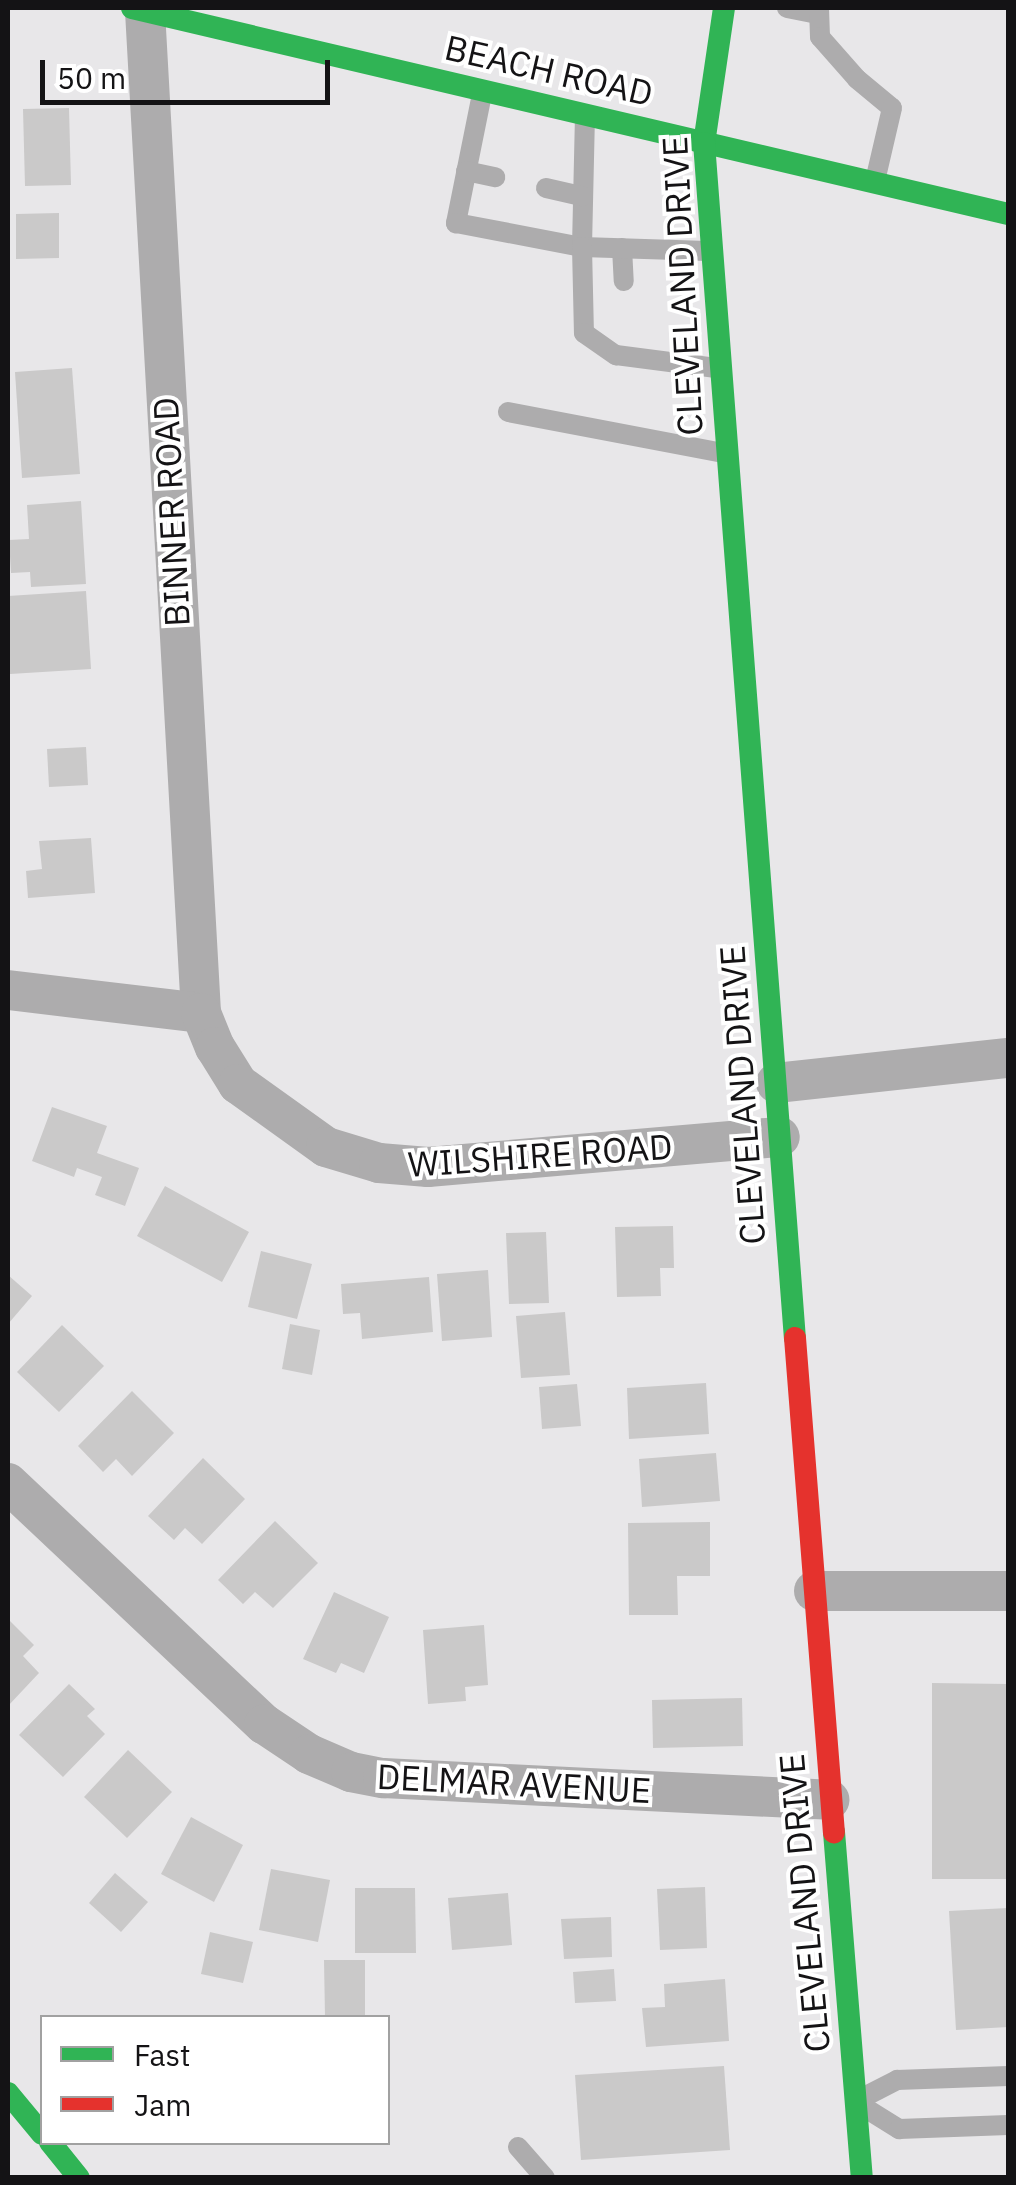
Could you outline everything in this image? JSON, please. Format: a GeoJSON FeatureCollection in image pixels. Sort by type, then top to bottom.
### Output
{"type":"FeatureCollection","features":[{"type":"Feature","properties":{"kind":"main road","name":"CLEVELAND DRIVE"},"geometry":{"type":"LineString","coordinates":[[724,8],[704,143],[718,368],[862,2178]]}},
{"type":"Feature","properties":{"kind":"main road","name":"BEACH ROAD"},"geometry":{"type":"LineString","coordinates":[[160,11],[1008,214]]}},
{"type":"Feature","properties":{"kind":"main road"},"geometry":{"type":"LineString","coordinates":[[8,2093],[40,2132]]}},
{"type":"Feature","properties":{"kind":"main road"},"geometry":{"type":"LineString","coordinates":[[52,2145],[79,2178]]}},
{"type":"Feature","properties":{"kind":"street","name":"BINNER ROAD"},"geometry":{"type":"LineString","coordinates":[[160,11],[160,328],[202,968],[201,1013]]}},
{"type":"Feature","properties":{"kind":"street"},"geometry":{"type":"LineString","coordinates":[[8,990],[201,1013]]}},
{"type":"Feature","properties":{"kind":"street","name":"WILSHIRE ROAD"},"geometry":{"type":"LineString","coordinates":[[201,1013],[215,1047],[238,1084],[326,1147],[379,1163],[428,1167],[780,1137]]}},
{"type":"Feature","properties":{"kind":"street"},"geometry":{"type":"LineString","coordinates":[[776,1083],[1008,1058]]}},
{"type":"Feature","properties":{"kind":"street","name":"DELMAR AVENUE"},"geometry":{"type":"LineString","coordinates":[[8,1484],[264,1724],[309,1754],[351,1772],[383,1778],[829,1800]]}},
{"type":"Feature","properties":{"kind":"street"},"geometry":{"type":"LineString","coordinates":[[814,1591],[1008,1591]]}},
{"type":"Feature","properties":{"kind":"lane"},"geometry":{"type":"LineString","coordinates":[[788,8],[818,11],[820,37],[857,79],[892,108],[874,183]]}},
{"type":"Feature","properties":{"kind":"lane"},"geometry":{"type":"LineString","coordinates":[[483,90],[456,223],[582,247],[712,251]]}},
{"type":"Feature","properties":{"kind":"lane"},"geometry":{"type":"LineString","coordinates":[[586,114],[582,196],[584,332],[616,356],[718,368]]}},
{"type":"Feature","properties":{"kind":"lane"},"geometry":{"type":"LineString","coordinates":[[466,170],[495,176]]}},
{"type":"Feature","properties":{"kind":"lane"},"geometry":{"type":"LineString","coordinates":[[546,188],[582,196]]}},
{"type":"Feature","properties":{"kind":"lane"},"geometry":{"type":"LineString","coordinates":[[622,248],[624,281]]}},
{"type":"Feature","properties":{"kind":"lane"},"geometry":{"type":"LineString","coordinates":[[629,334],[630,358]]}},
{"type":"Feature","properties":{"kind":"lane"},"geometry":{"type":"LineString","coordinates":[[508,412],[725,454]]}},
{"type":"Feature","properties":{"kind":"lane"},"geometry":{"type":"LineString","coordinates":[[1008,2076],[897,2080],[856,2101],[899,2129],[1008,2125]]}},
{"type":"Feature","properties":{"kind":"lane"},"geometry":{"type":"LineString","coordinates":[[518,2146],[545,2178]]}},
{"type":"Feature","properties":{"kind":"building"},"geometry":{"type":"Polygon","coordinates":[[[69,108],[71,185],[25,186],[23,109],[69,108]]]}},
{"type":"Feature","properties":{"kind":"building"},"geometry":{"type":"Polygon","coordinates":[[[59,213],[59,258],[16,259],[16,214],[59,213]]]}},
{"type":"Feature","properties":{"kind":"building"},"geometry":{"type":"Polygon","coordinates":[[[72,368],[80,474],[22,478],[15,372],[72,368]]]}},
{"type":"Feature","properties":{"kind":"building"},"geometry":{"type":"Polygon","coordinates":[[[81,501],[86,584],[31,587],[30,572],[11,573],[9,540],[29,539],[27,505],[81,501]]]}},
{"type":"Feature","properties":{"kind":"building"},"geometry":{"type":"Polygon","coordinates":[[[86,591],[91,669],[10,674],[8,596],[86,591]]]}},
{"type":"Feature","properties":{"kind":"building"},"geometry":{"type":"Polygon","coordinates":[[[86,747],[88,785],[49,787],[47,749],[86,747]]]}},
{"type":"Feature","properties":{"kind":"building"},"geometry":{"type":"Polygon","coordinates":[[[91,838],[95,893],[28,898],[26,871],[42,869],[39,841],[91,838]]]}},
{"type":"Feature","properties":{"kind":"building"},"geometry":{"type":"Polygon","coordinates":[[[52,1107],[107,1126],[97,1153],[139,1168],[125,1206],[95,1195],[102,1177],[77,1168],[74,1177],[32,1161],[52,1107]]]}},
{"type":"Feature","properties":{"kind":"building"},"geometry":{"type":"Polygon","coordinates":[[[165,1186],[249,1232],[222,1282],[137,1236],[165,1186]]]}},
{"type":"Feature","properties":{"kind":"building"},"geometry":{"type":"Polygon","coordinates":[[[673,1226],[674,1268],[660,1268],[661,1296],[617,1297],[615,1227],[673,1226]]]}},
{"type":"Feature","properties":{"kind":"building"},"geometry":{"type":"Polygon","coordinates":[[[546,1232],[549,1303],[509,1304],[506,1233],[546,1232]]]}},
{"type":"Feature","properties":{"kind":"building"},"geometry":{"type":"Polygon","coordinates":[[[261,1251],[312,1264],[297,1319],[248,1307],[261,1251]]]}},
{"type":"Feature","properties":{"kind":"building"},"geometry":{"type":"Polygon","coordinates":[[[488,1270],[492,1337],[442,1341],[437,1274],[488,1270]]]}},
{"type":"Feature","properties":{"kind":"building"},"geometry":{"type":"Polygon","coordinates":[[[8,1275],[32,1296],[8,1324],[8,1275]]]}},
{"type":"Feature","properties":{"kind":"building"},"geometry":{"type":"Polygon","coordinates":[[[429,1277],[433,1332],[362,1339],[360,1313],[343,1314],[341,1284],[429,1277]]]}},
{"type":"Feature","properties":{"kind":"building"},"geometry":{"type":"Polygon","coordinates":[[[565,1312],[570,1375],[521,1378],[516,1316],[565,1312]]]}},
{"type":"Feature","properties":{"kind":"building"},"geometry":{"type":"Polygon","coordinates":[[[290,1324],[320,1330],[312,1375],[282,1369],[290,1324]]]}},
{"type":"Feature","properties":{"kind":"building"},"geometry":{"type":"Polygon","coordinates":[[[62,1325],[104,1366],[59,1412],[17,1372],[62,1325]]]}},
{"type":"Feature","properties":{"kind":"building"},"geometry":{"type":"Polygon","coordinates":[[[706,1383],[709,1434],[629,1439],[627,1388],[706,1383]]]}},
{"type":"Feature","properties":{"kind":"building"},"geometry":{"type":"Polygon","coordinates":[[[577,1384],[581,1426],[542,1429],[539,1387],[577,1384]]]}},
{"type":"Feature","properties":{"kind":"building"},"geometry":{"type":"Polygon","coordinates":[[[132,1391],[174,1433],[132,1476],[116,1459],[103,1472],[78,1446],[132,1391]]]}},
{"type":"Feature","properties":{"kind":"building"},"geometry":{"type":"Polygon","coordinates":[[[716,1453],[720,1501],[642,1507],[639,1459],[716,1453]]]}},
{"type":"Feature","properties":{"kind":"building"},"geometry":{"type":"Polygon","coordinates":[[[203,1458],[245,1499],[202,1544],[185,1528],[174,1540],[148,1516],[203,1458]]]}},
{"type":"Feature","properties":{"kind":"building"},"geometry":{"type":"Polygon","coordinates":[[[275,1521],[318,1563],[273,1608],[255,1592],[243,1604],[218,1580],[275,1521]]]}},
{"type":"Feature","properties":{"kind":"building"},"geometry":{"type":"Polygon","coordinates":[[[710,1522],[710,1576],[677,1576],[678,1615],[629,1615],[628,1523],[710,1522]]]}},
{"type":"Feature","properties":{"kind":"building"},"geometry":{"type":"Polygon","coordinates":[[[334,1592],[389,1617],[364,1673],[341,1663],[336,1673],[303,1659],[334,1592]]]}},
{"type":"Feature","properties":{"kind":"building"},"geometry":{"type":"Polygon","coordinates":[[[9,1620],[34,1645],[23,1656],[39,1673],[8,1706],[9,1620]]]}},
{"type":"Feature","properties":{"kind":"building"},"geometry":{"type":"Polygon","coordinates":[[[484,1625],[488,1685],[465,1687],[466,1701],[428,1704],[423,1630],[484,1625]]]}},
{"type":"Feature","properties":{"kind":"building"},"geometry":{"type":"Polygon","coordinates":[[[932,1683],[1008,1684],[1008,1879],[932,1879],[932,1683]]]}},
{"type":"Feature","properties":{"kind":"building"},"geometry":{"type":"Polygon","coordinates":[[[69,1684],[95,1709],[87,1716],[105,1734],[63,1777],[19,1735],[69,1684]]]}},
{"type":"Feature","properties":{"kind":"building"},"geometry":{"type":"Polygon","coordinates":[[[742,1698],[743,1746],[653,1748],[652,1700],[742,1698]]]}},
{"type":"Feature","properties":{"kind":"building"},"geometry":{"type":"Polygon","coordinates":[[[128,1750],[172,1792],[127,1838],[84,1797],[128,1750]]]}},
{"type":"Feature","properties":{"kind":"building"},"geometry":{"type":"Polygon","coordinates":[[[191,1817],[243,1845],[214,1902],[161,1874],[191,1817]]]}},
{"type":"Feature","properties":{"kind":"building"},"geometry":{"type":"Polygon","coordinates":[[[271,1869],[330,1880],[318,1942],[259,1930],[271,1869]]]}},
{"type":"Feature","properties":{"kind":"building"},"geometry":{"type":"Polygon","coordinates":[[[115,1873],[148,1902],[121,1932],[89,1903],[115,1873]]]}},
{"type":"Feature","properties":{"kind":"building"},"geometry":{"type":"Polygon","coordinates":[[[705,1887],[707,1948],[660,1950],[657,1889],[705,1887]]]}},
{"type":"Feature","properties":{"kind":"building"},"geometry":{"type":"Polygon","coordinates":[[[355,1888],[415,1888],[416,1953],[355,1953],[355,1888]]]}},
{"type":"Feature","properties":{"kind":"building"},"geometry":{"type":"Polygon","coordinates":[[[508,1893],[512,1945],[452,1950],[448,1898],[508,1893]]]}},
{"type":"Feature","properties":{"kind":"building"},"geometry":{"type":"Polygon","coordinates":[[[1008,1908],[1008,2027],[956,2030],[949,1911],[1008,1908]]]}},
{"type":"Feature","properties":{"kind":"building"},"geometry":{"type":"Polygon","coordinates":[[[611,1917],[612,1957],[564,1959],[561,1919],[611,1917]]]}},
{"type":"Feature","properties":{"kind":"building"},"geometry":{"type":"Polygon","coordinates":[[[210,1932],[253,1942],[243,1983],[201,1974],[210,1932]]]}},
{"type":"Feature","properties":{"kind":"building"},"geometry":{"type":"Polygon","coordinates":[[[324,1960],[365,1960],[365,2015],[325,2015],[324,1960]]]}},
{"type":"Feature","properties":{"kind":"building"},"geometry":{"type":"Polygon","coordinates":[[[614,1969],[616,2001],[575,2003],[573,1972],[614,1969]]]}},
{"type":"Feature","properties":{"kind":"building"},"geometry":{"type":"Polygon","coordinates":[[[725,1979],[729,2041],[646,2047],[642,2008],[665,2007],[664,1984],[725,1979]]]}},
{"type":"Feature","properties":{"kind":"building"},"geometry":{"type":"Polygon","coordinates":[[[724,2066],[730,2150],[581,2160],[575,2075],[724,2066]]]}},
{"type":"Feature","properties":{"kind":"traffic: fast"},"geometry":{"type":"LineString","coordinates":[[132,8],[1008,214]]}},
{"type":"Feature","properties":{"kind":"traffic: fast"},"geometry":{"type":"LineString","coordinates":[[724,8],[704,143],[795,1338]]}},
{"type":"Feature","properties":{"kind":"traffic: fast"},"geometry":{"type":"LineString","coordinates":[[834,1832],[862,2178]]}},
{"type":"Feature","properties":{"kind":"traffic: fast"},"geometry":{"type":"LineString","coordinates":[[8,2093],[40,2132]]}},
{"type":"Feature","properties":{"kind":"traffic: fast"},"geometry":{"type":"LineString","coordinates":[[52,2145],[79,2178]]}},
{"type":"Feature","properties":{"kind":"traffic: jam"},"geometry":{"type":"LineString","coordinates":[[795,1338],[834,1832]]}}]}
